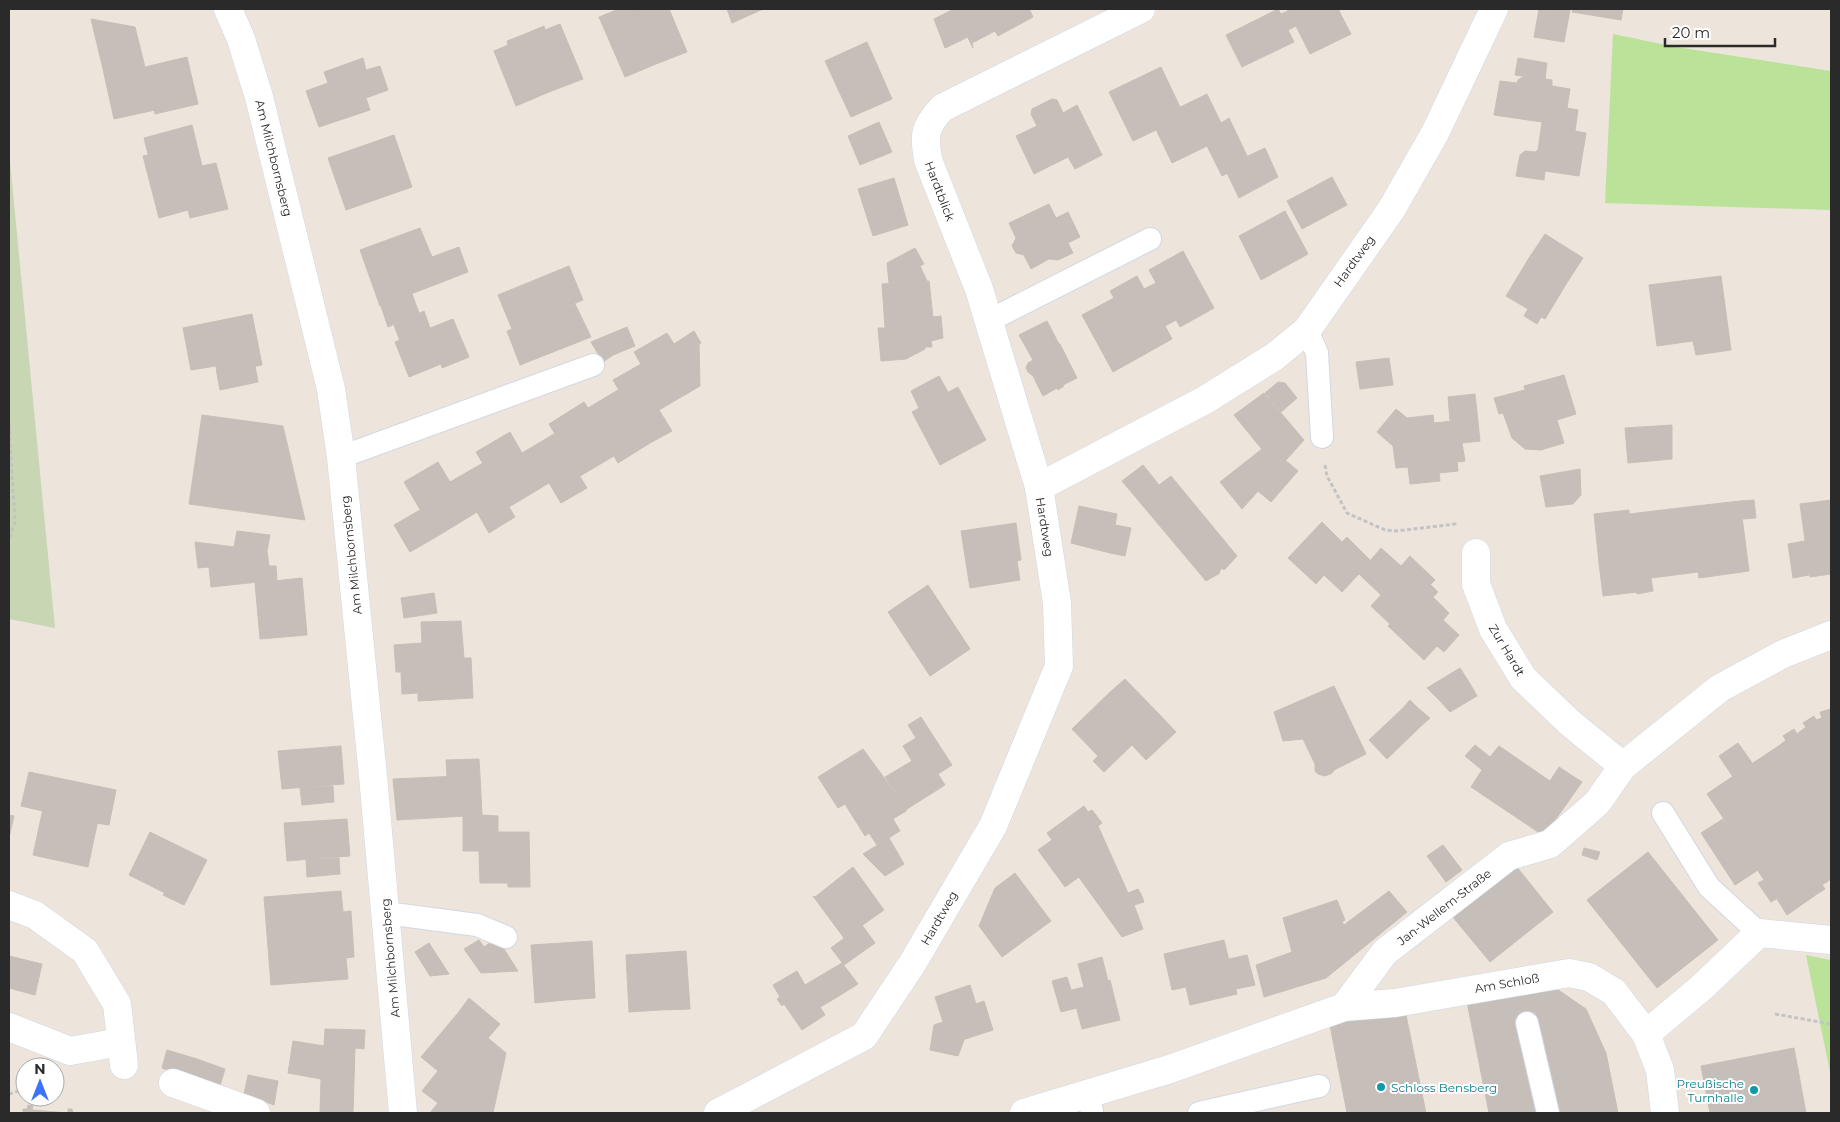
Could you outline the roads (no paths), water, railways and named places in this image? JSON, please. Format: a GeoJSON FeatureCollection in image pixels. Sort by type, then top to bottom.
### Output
{"type":"FeatureCollection","features":[{"type":"Feature","properties":{"kind":"street","name":"Am Milchbornsberg"},"geometry":{"type":"LineString","coordinates":[[228,9],[241,39],[259,97],[302,265],[331,389],[341,457],[386,913],[403,1113]]}},
{"type":"Feature","properties":{"kind":"street","name":"Hardtblick"},"geometry":{"type":"LineString","coordinates":[[1039,487],[979,289],[928,160],[925,139],[929,123],[942,108],[1141,9]]}},
{"type":"Feature","properties":{"kind":"street","name":"Hardtweg"},"geometry":{"type":"LineString","coordinates":[[718,1113],[864,1036],[912,964],[993,826],[1059,666],[1057,603],[1039,487],[1205,400],[1274,356],[1307,330],[1391,210],[1435,133],[1494,9]]}},
{"type":"Feature","properties":{"kind":"street","name":"Zur Hardt"},"geometry":{"type":"LineString","coordinates":[[1476,553],[1476,584],[1493,629],[1523,678],[1570,723],[1623,766]]}},
{"type":"Feature","properties":{"kind":"street","name":"Jan-Wellem-Straße"},"geometry":{"type":"LineString","coordinates":[[1344,1007],[1385,952],[1509,856],[1550,844],[1598,803],[1623,766],[1720,688],[1783,654],[1831,635]]}},
{"type":"Feature","properties":{"kind":"street"},"geometry":{"type":"LineString","coordinates":[[9,905],[35,914],[85,951],[117,1004],[123,1053],[70,1051],[9,1027]]}},
{"type":"Feature","properties":{"kind":"street"},"geometry":{"type":"LineString","coordinates":[[1646,1034],[1700,988],[1759,933],[1831,940]]}},
{"type":"Feature","properties":{"kind":"street","name":"Am Schloß"},"geometry":{"type":"LineString","coordinates":[[1344,1007],[1395,1002],[1569,973],[1589,978],[1614,992],[1646,1034],[1660,1070],[1665,1113]]}},
{"type":"Feature","properties":{"kind":"street"},"geometry":{"type":"LineString","coordinates":[[1024,1113],[1090,1103],[1170,1069],[1344,1007]]}},
{"type":"Feature","properties":{"kind":"street"},"geometry":{"type":"LineString","coordinates":[[174,1083],[256,1113]]}},
{"type":"Feature","properties":{"kind":"lane"},"geometry":{"type":"LineString","coordinates":[[988,321],[1150,239]]}},
{"type":"Feature","properties":{"kind":"lane"},"geometry":{"type":"LineString","coordinates":[[1307,330],[1317,353],[1322,437]]}},
{"type":"Feature","properties":{"kind":"lane"},"geometry":{"type":"LineString","coordinates":[[341,457],[593,365]]}},
{"type":"Feature","properties":{"kind":"lane"},"geometry":{"type":"LineString","coordinates":[[1663,813],[1709,887],[1759,933]]}},
{"type":"Feature","properties":{"kind":"lane"},"geometry":{"type":"LineString","coordinates":[[386,913],[477,925],[506,936]]}},
{"type":"Feature","properties":{"kind":"lane"},"geometry":{"type":"LineString","coordinates":[[1527,1023],[1548,1113]]}},
{"type":"Feature","properties":{"kind":"lane"},"geometry":{"type":"LineString","coordinates":[[1199,1113],[1319,1086]]}},
{"type":"Feature","properties":{"kind":"place","name":"Schloss Bensberg"},"geometry":{"type":"Point","coordinates":[1381,1087]}},
{"type":"Feature","properties":{"kind":"place","name":"Preußische Turnhalle"},"geometry":{"type":"Point","coordinates":[1754,1090]}}]}
